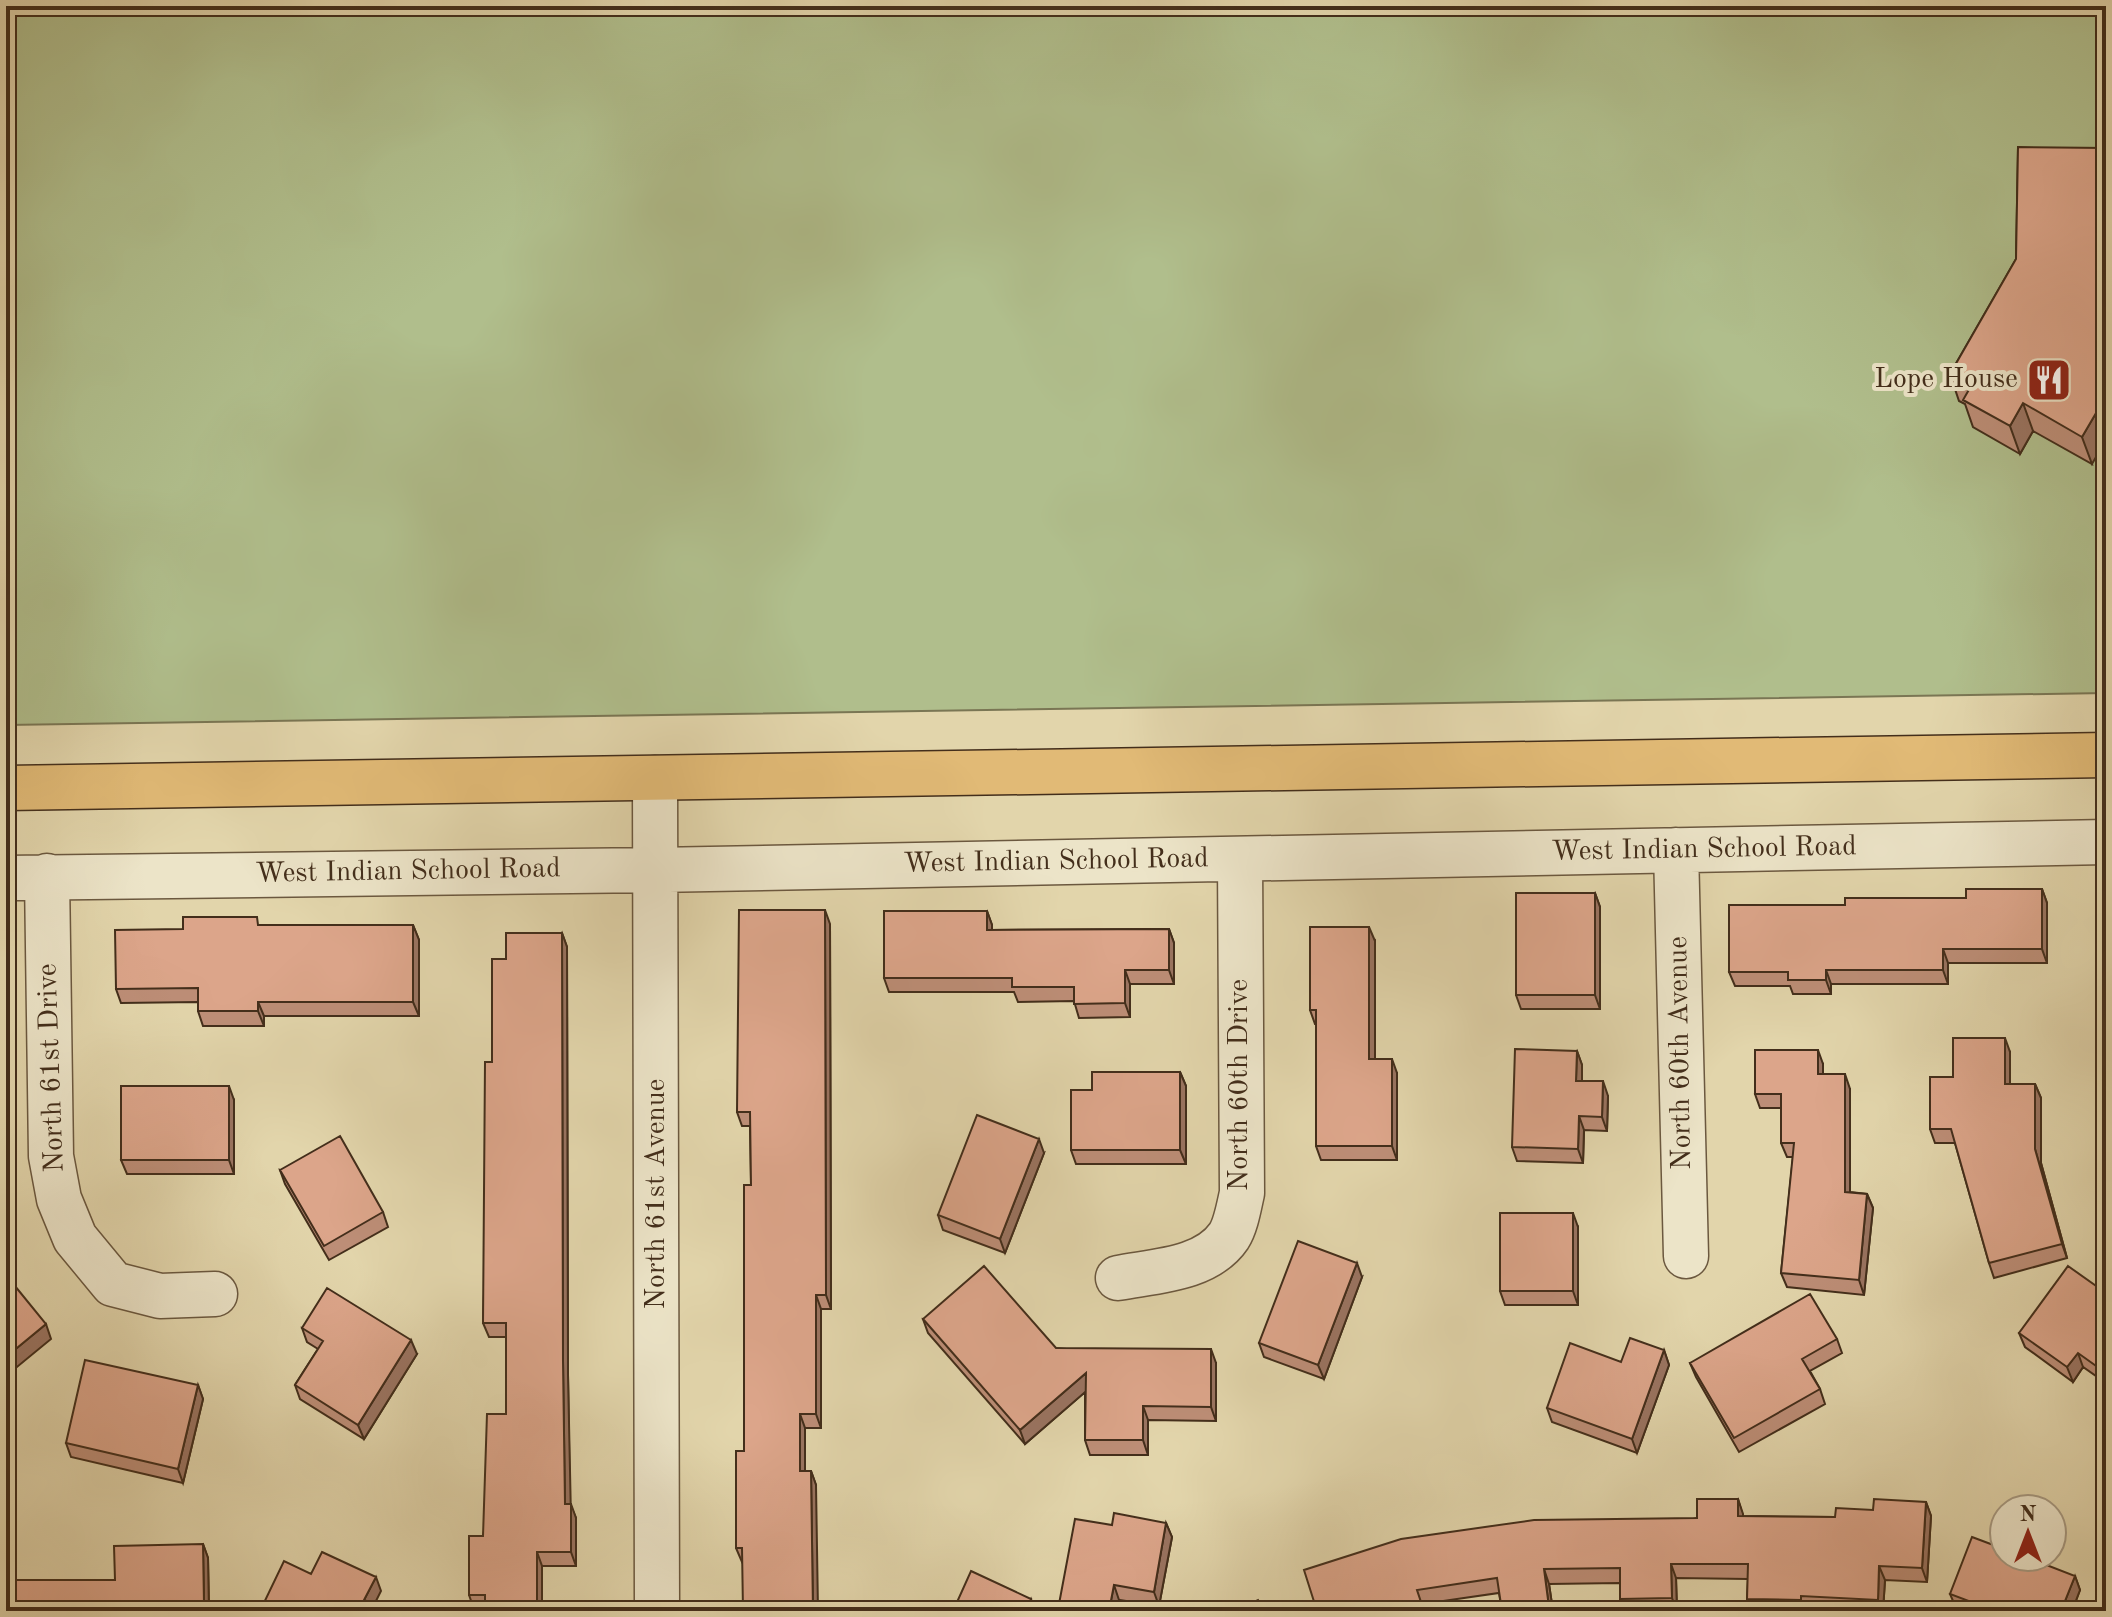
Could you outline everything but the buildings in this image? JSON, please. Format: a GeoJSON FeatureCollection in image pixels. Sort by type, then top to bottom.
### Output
{"type":"FeatureCollection","features":[{"type":"Feature","properties":{"kind":"main road"},"geometry":{"type":"LineString","coordinates":[[6,788],[2106,755]]}},
{"type":"Feature","properties":{"kind":"street","name":"North 61st Avenue"},"geometry":{"type":"LineString","coordinates":[[655,778],[657,1611]]}},
{"type":"Feature","properties":{"kind":"street","name":"West Indian School Road"},"geometry":{"type":"LineString","coordinates":[[26,877],[655,870],[2106,842]]}},
{"type":"Feature","properties":{"kind":"street","name":"North 60th Avenue"},"geometry":{"type":"LineString","coordinates":[[1676,850],[1686,1256]]}},
{"type":"Feature","properties":{"kind":"street","name":"North 60th Drive"},"geometry":{"type":"LineString","coordinates":[[1118,1278],[1179,1267],[1209,1256],[1230,1235],[1242,1193],[1240,859]]}},
{"type":"Feature","properties":{"kind":"street","name":"North 61st Drive"},"geometry":{"type":"LineString","coordinates":[[26,877],[51,1156],[59,1199],[75,1238],[113,1284],[160,1296],[215,1294]]}},
{"type":"Feature","properties":{"kind":"green space"},"geometry":{"type":"Polygon","coordinates":[[[6,6],[2106,6],[2106,693],[6,725],[6,6]]]}},
{"type":"Feature","properties":{"kind":"place","name":"Lope House"},"geometry":{"type":"Point","coordinates":[2049,380]}}]}
